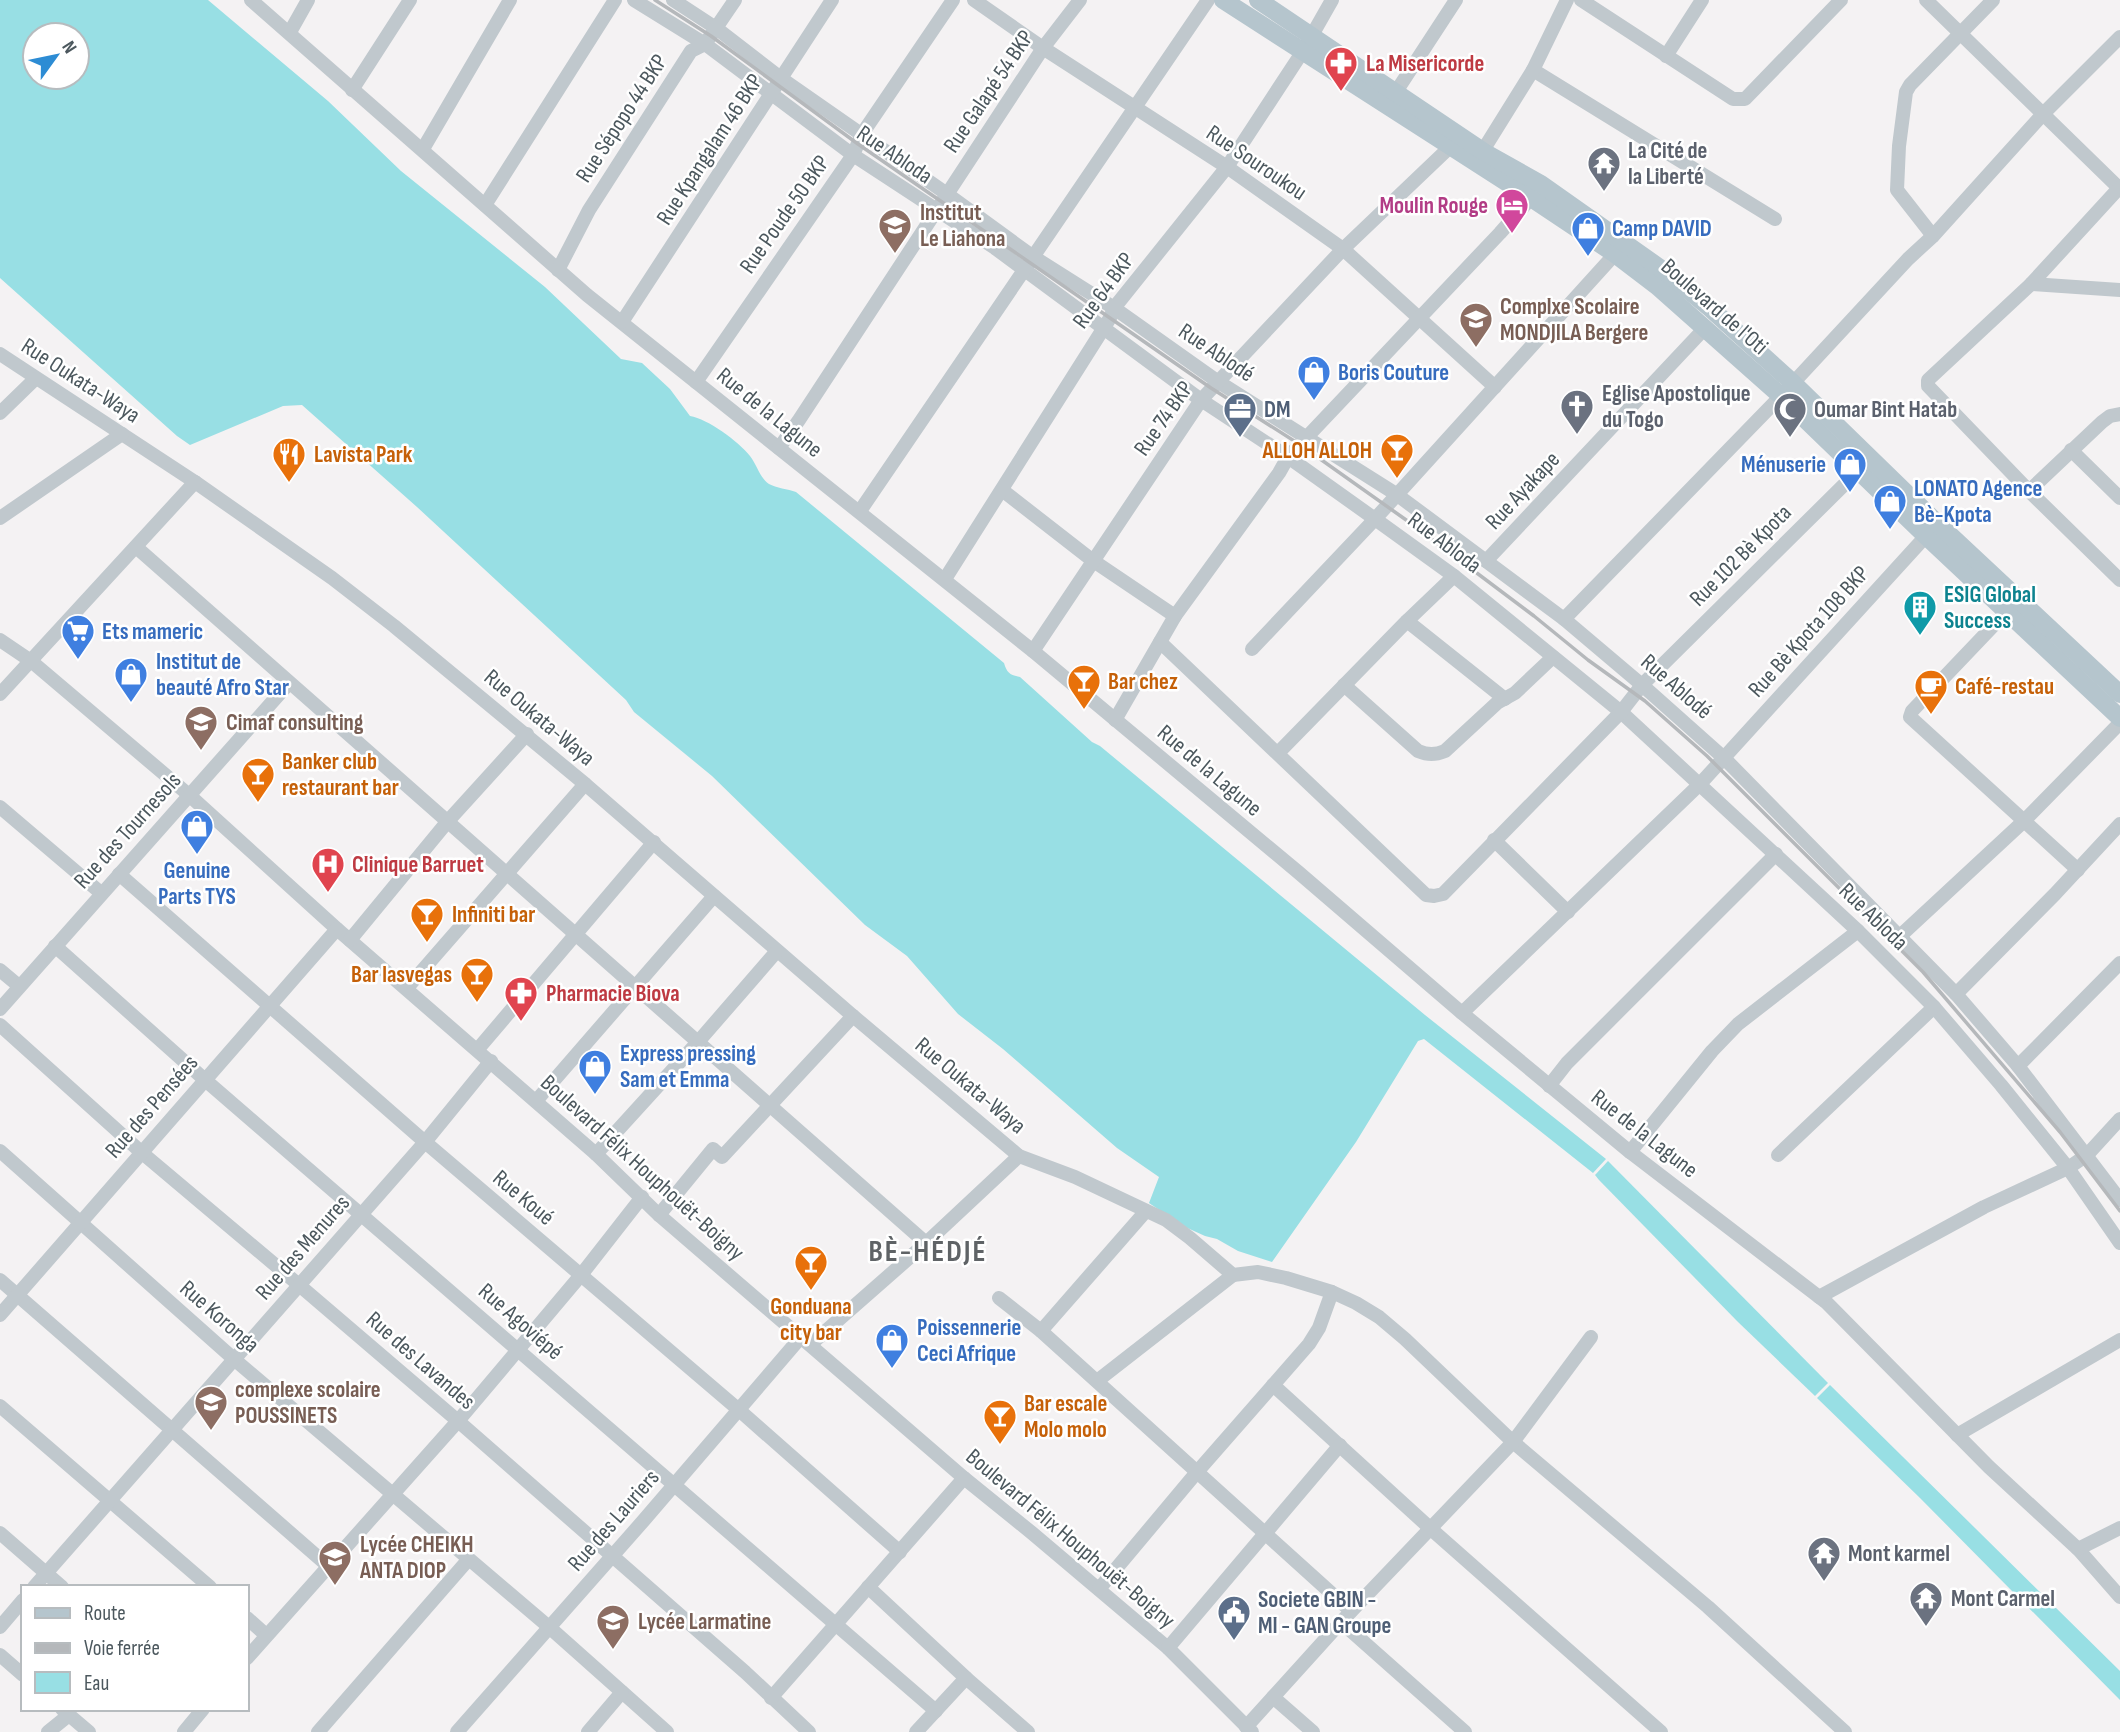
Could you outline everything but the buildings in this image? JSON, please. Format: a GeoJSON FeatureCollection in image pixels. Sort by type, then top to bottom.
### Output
{"type":"FeatureCollection","features":[{"type":"Feature","properties":{"kind":"main road","name":"Boulevard de l'Oti"},"geometry":{"type":"LineString","coordinates":[[1223,0],[1308,43]]}},
{"type":"Feature","properties":{"kind":"main road","name":"Boulevard de l'Oti"},"geometry":{"type":"LineString","coordinates":[[1258,0],[1308,43],[1480,157],[1531,198],[1615,254],[1710,308],[1787,389],[1864,464],[1926,536],[2120,694]]}},
{"type":"Feature","properties":{"kind":"main road","name":"Boulevard de l'Oti"},"geometry":{"type":"LineString","coordinates":[[1391,99],[1450,146],[1541,184],[1662,279],[1705,328],[1787,389]]}},
{"type":"Feature","properties":{"kind":"main road","name":"Boulevard de l'Oti"},"geometry":{"type":"LineString","coordinates":[[1864,464],[1937,523],[2120,720]]}},
{"type":"Feature","properties":{"kind":"street","name":"Rue de la Lagune"},"geometry":{"type":"LineString","coordinates":[[251,0],[558,270],[1033,650],[1630,1152],[1819,1297],[1860,1334],[1957,1435],[2078,1549],[2120,1597]]}},
{"type":"Feature","properties":{"kind":"street"},"geometry":{"type":"LineString","coordinates":[[290,32],[308,0]]}},
{"type":"Feature","properties":{"kind":"street"},"geometry":{"type":"LineString","coordinates":[[352,90],[410,0]]}},
{"type":"Feature","properties":{"kind":"street"},"geometry":{"type":"LineString","coordinates":[[423,149],[510,0]]}},
{"type":"Feature","properties":{"kind":"street"},"geometry":{"type":"LineString","coordinates":[[485,205],[615,0]]}},
{"type":"Feature","properties":{"kind":"street","name":"Rue Abloda"},"geometry":{"type":"LineString","coordinates":[[634,0],[705,44],[853,155],[1024,269],[1201,400],[1375,519],[1454,576],[1621,712],[1858,931],[1934,1007],[2068,1168],[2120,1243]]}},
{"type":"Feature","properties":{"kind":"street","name":"Rue Ablodé"},"geometry":{"type":"LineString","coordinates":[[673,0],[716,28],[782,79],[1032,256],[1114,308],[1217,381],[1396,494],[1564,619],[1724,758],[1956,993],[2018,1066],[2120,1200]]}},
{"type":"Feature","properties":{"kind":"street","name":"Rue Sépopo 44 BKP"},"geometry":{"type":"LineString","coordinates":[[558,270],[589,210],[691,51],[705,44],[734,0]]}},
{"type":"Feature","properties":{"kind":"street","name":"Rue Kpangalam 46 BKP"},"geometry":{"type":"LineString","coordinates":[[622,322],[832,0]]}},
{"type":"Feature","properties":{"kind":"street","name":"Rue Poude 50 BKP"},"geometry":{"type":"LineString","coordinates":[[696,382],[853,155],[862,134],[953,0]]}},
{"type":"Feature","properties":{"kind":"street","name":"Rue Souroukou"},"geometry":{"type":"LineString","coordinates":[[974,0],[1227,167],[1343,249],[1495,387]]}},
{"type":"Feature","properties":{"kind":"street","name":"Rue Galapé 54 BKP"},"geometry":{"type":"LineString","coordinates":[[779,448],[1043,48],[1080,0]]}},
{"type":"Feature","properties":{"kind":"street"},"geometry":{"type":"LineString","coordinates":[[860,511],[1208,0]]}},
{"type":"Feature","properties":{"kind":"street","name":"Rue 64 BKP"},"geometry":{"type":"LineString","coordinates":[[945,579],[1114,308],[1227,167],[1308,43],[1332,0]]}},
{"type":"Feature","properties":{"kind":"street"},"geometry":{"type":"LineString","coordinates":[[1391,99],[1456,0]]}},
{"type":"Feature","properties":{"kind":"street"},"geometry":{"type":"LineString","coordinates":[[1480,157],[1533,70],[1567,0]]}},
{"type":"Feature","properties":{"kind":"street"},"geometry":{"type":"LineString","coordinates":[[1581,0],[1733,99],[1745,99],[1841,0]]}},
{"type":"Feature","properties":{"kind":"street"},"geometry":{"type":"LineString","coordinates":[[1666,56],[1702,0]]}},
{"type":"Feature","properties":{"kind":"street"},"geometry":{"type":"LineString","coordinates":[[1926,0],[2120,188],[2031,284],[1928,380],[1928,386],[2120,580]]}},
{"type":"Feature","properties":{"kind":"street"},"geometry":{"type":"LineString","coordinates":[[1933,236],[1897,190],[1906,92],[1993,0]]}},
{"type":"Feature","properties":{"kind":"street"},"geometry":{"type":"LineString","coordinates":[[1564,619],[1933,236],[2043,114],[2120,37]]}},
{"type":"Feature","properties":{"kind":"street"},"geometry":{"type":"LineString","coordinates":[[1533,70],[1775,219]]}},
{"type":"Feature","properties":{"kind":"street","name":"Rue 74 BKP"},"geometry":{"type":"LineString","coordinates":[[1033,650],[1201,400],[1343,249],[1450,146]]}},
{"type":"Feature","properties":{"kind":"street"},"geometry":{"type":"LineString","coordinates":[[1115,720],[1175,616],[1288,457],[1531,198]]}},
{"type":"Feature","properties":{"kind":"street"},"geometry":{"type":"LineString","coordinates":[[1252,649],[1375,519],[1615,254]]}},
{"type":"Feature","properties":{"kind":"street"},"geometry":{"type":"LineString","coordinates":[[2031,284],[2120,290]]}},
{"type":"Feature","properties":{"kind":"street","name":"Rue Ayakape"},"geometry":{"type":"LineString","coordinates":[[1486,561],[1705,328]]}},
{"type":"Feature","properties":{"kind":"street","name":"Rue Oukata-Waya"},"geometry":{"type":"LineString","coordinates":[[0,354],[195,482],[332,578],[527,734],[1019,1156],[1075,1177],[1166,1220],[1233,1275]]}},
{"type":"Feature","properties":{"kind":"street"},"geometry":{"type":"LineString","coordinates":[[0,413],[35,379]]}},
{"type":"Feature","properties":{"kind":"street"},"geometry":{"type":"LineString","coordinates":[[2029,491],[2102,422],[2110,416],[2120,414]]}},
{"type":"Feature","properties":{"kind":"street"},"geometry":{"type":"LineString","coordinates":[[0,518],[122,434]]}},
{"type":"Feature","properties":{"kind":"street"},"geometry":{"type":"LineString","coordinates":[[2071,450],[2120,498]]}},
{"type":"Feature","properties":{"kind":"street","name":"Rue 102 Bè Kpota"},"geometry":{"type":"LineString","coordinates":[[1160,642],[1426,895],[1443,894],[1621,712],[1642,685],[1864,464]]}},
{"type":"Feature","properties":{"kind":"street"},"geometry":{"type":"LineString","coordinates":[[0,694],[195,482]]}},
{"type":"Feature","properties":{"kind":"street"},"geometry":{"type":"LineString","coordinates":[[1002,490],[1092,560],[1175,616]]}},
{"type":"Feature","properties":{"kind":"street","name":"Rue Bè Kpota 108 BKP"},"geometry":{"type":"LineString","coordinates":[[1462,1013],[1700,783],[1926,536]]}},
{"type":"Feature","properties":{"kind":"street"},"geometry":{"type":"LineString","coordinates":[[136,547],[926,1243]]}},
{"type":"Feature","properties":{"kind":"street"},"geometry":{"type":"LineString","coordinates":[[1278,753],[1454,576]]}},
{"type":"Feature","properties":{"kind":"street"},"geometry":{"type":"LineString","coordinates":[[2013,605],[1912,711],[1910,717],[2078,870]]}},
{"type":"Feature","properties":{"kind":"street"},"geometry":{"type":"LineString","coordinates":[[1407,621],[1505,699]]}},
{"type":"Feature","properties":{"kind":"street","name":"Boulevard Félix Houphouët-Boigny"},"geometry":{"type":"LineString","coordinates":[[0,640],[31,662],[189,795],[337,929],[537,1101],[659,1215],[964,1478],[1168,1648],[1249,1730]]}},
{"type":"Feature","properties":{"kind":"street"},"geometry":{"type":"LineString","coordinates":[[1344,685],[1418,751],[1427,755],[1437,754],[1445,751],[1497,703],[1515,693],[1553,657]]}},
{"type":"Feature","properties":{"kind":"street","name":"Rue des Tournesols"},"geometry":{"type":"LineString","coordinates":[[0,1009],[289,683]]}},
{"type":"Feature","properties":{"kind":"street"},"geometry":{"type":"LineString","coordinates":[[1900,936],[2024,821],[2120,720]]}},
{"type":"Feature","properties":{"kind":"street"},"geometry":{"type":"LineString","coordinates":[[350,940],[448,821],[527,734]]}},
{"type":"Feature","properties":{"kind":"street"},"geometry":{"type":"LineString","coordinates":[[407,988],[585,784]]}},
{"type":"Feature","properties":{"kind":"street"},"geometry":{"type":"LineString","coordinates":[[0,807],[101,893]]}},
{"type":"Feature","properties":{"kind":"street"},"geometry":{"type":"LineString","coordinates":[[1956,993],[2120,824]]}},
{"type":"Feature","properties":{"kind":"street"},"geometry":{"type":"LineString","coordinates":[[1494,840],[1568,912]]}},
{"type":"Feature","properties":{"kind":"street"},"geometry":{"type":"LineString","coordinates":[[478,1049],[654,842]]}},
{"type":"Feature","properties":{"kind":"street"},"geometry":{"type":"LineString","coordinates":[[1549,1086],[1567,1063],[1776,855]]}},
{"type":"Feature","properties":{"kind":"street","name":"Rue Koué"},"geometry":{"type":"LineString","coordinates":[[119,874],[900,1552]]}},
{"type":"Feature","properties":{"kind":"street"},"geometry":{"type":"LineString","coordinates":[[537,1101],[714,895]]}},
{"type":"Feature","properties":{"kind":"street","name":"Rue des Pensées"},"geometry":{"type":"LineString","coordinates":[[0,1315],[337,929]]}},
{"type":"Feature","properties":{"kind":"street"},"geometry":{"type":"LineString","coordinates":[[1630,1152],[1712,1051],[1738,1024],[1858,931]]}},
{"type":"Feature","properties":{"kind":"street","name":"Rue Agoviépé"},"geometry":{"type":"LineString","coordinates":[[55,946],[204,1079],[936,1711]]}},
{"type":"Feature","properties":{"kind":"street"},"geometry":{"type":"LineString","coordinates":[[596,1154],[777,951]]}},
{"type":"Feature","properties":{"kind":"street"},"geometry":{"type":"LineString","coordinates":[[2018,1066],[2120,963]]}},
{"type":"Feature","properties":{"kind":"street"},"geometry":{"type":"LineString","coordinates":[[0,970],[19,986]]}},
{"type":"Feature","properties":{"kind":"street"},"geometry":{"type":"LineString","coordinates":[[1778,1155],[1934,1007]]}},
{"type":"Feature","properties":{"kind":"street"},"geometry":{"type":"LineString","coordinates":[[659,1215],[713,1149],[722,1157],[853,1016]]}},
{"type":"Feature","properties":{"kind":"street","name":"Rue des Lavandes"},"geometry":{"type":"LineString","coordinates":[[0,1025],[141,1152],[458,1422],[809,1732]]}},
{"type":"Feature","properties":{"kind":"street","name":"Rue des Menures"},"geometry":{"type":"LineString","coordinates":[[36,1585],[425,1142],[491,1061]]}},
{"type":"Feature","properties":{"kind":"street"},"geometry":{"type":"LineString","coordinates":[[1819,1297],[1984,1207],[2068,1168],[2087,1155],[2120,1119]]}},
{"type":"Feature","properties":{"kind":"street","name":"Rue Koronga"},"geometry":{"type":"LineString","coordinates":[[0,1151],[235,1360],[549,1627],[667,1732]]}},
{"type":"Feature","properties":{"kind":"street","name":"Rue des Lauriers"},"geometry":{"type":"LineString","coordinates":[[457,1732],[739,1410],[806,1341],[926,1243],[1019,1156]]}},
{"type":"Feature","properties":{"kind":"street"},"geometry":{"type":"LineString","coordinates":[[248,1657],[458,1422],[581,1275],[642,1197]]}},
{"type":"Feature","properties":{"kind":"street"},"geometry":{"type":"LineString","coordinates":[[1041,1331],[1146,1211]]}},
{"type":"Feature","properties":{"kind":"street"},"geometry":{"type":"LineString","coordinates":[[1097,1381],[1233,1275],[1258,1272],[1286,1278],[1332,1292],[1356,1303],[1379,1317],[1415,1348],[1513,1442],[1708,1607],[1845,1732]]}},
{"type":"Feature","properties":{"kind":"street"},"geometry":{"type":"LineString","coordinates":[[0,1280],[327,1566]]}},
{"type":"Feature","properties":{"kind":"street"},"geometry":{"type":"LineString","coordinates":[[1099,1589],[1316,1334],[1332,1292]]}},
{"type":"Feature","properties":{"kind":"street"},"geometry":{"type":"LineString","coordinates":[[999,1298],[1041,1331],[1351,1611]]}},
{"type":"Feature","properties":{"kind":"street"},"geometry":{"type":"LineString","coordinates":[[1249,1730],[1273,1697],[1340,1622],[1513,1442],[1591,1337]]}},
{"type":"Feature","properties":{"kind":"street"},"geometry":{"type":"LineString","coordinates":[[1957,1435],[2120,1340]]}},
{"type":"Feature","properties":{"kind":"street"},"geometry":{"type":"LineString","coordinates":[[1273,1385],[1661,1732]]}},
{"type":"Feature","properties":{"kind":"street"},"geometry":{"type":"LineString","coordinates":[[0,1406],[207,1585]]}},
{"type":"Feature","properties":{"kind":"street"},"geometry":{"type":"LineString","coordinates":[[1168,1648],[1340,1445]]}},
{"type":"Feature","properties":{"kind":"street"},"geometry":{"type":"LineString","coordinates":[[771,1698],[964,1478]]}},
{"type":"Feature","properties":{"kind":"street"},"geometry":{"type":"LineString","coordinates":[[2078,1549],[2120,1528]]}},
{"type":"Feature","properties":{"kind":"street"},"geometry":{"type":"LineString","coordinates":[[0,1533],[60,1585]]}},
{"type":"Feature","properties":{"kind":"street"},"geometry":{"type":"LineString","coordinates":[[318,1732],[468,1560]]}},
{"type":"Feature","properties":{"kind":"street"},"geometry":{"type":"LineString","coordinates":[[868,1587],[1028,1732]]}},
{"type":"Feature","properties":{"kind":"street"},"geometry":{"type":"LineString","coordinates":[[0,1627],[21,1602]]}},
{"type":"Feature","properties":{"kind":"street"},"geometry":{"type":"LineString","coordinates":[[248,1619],[266,1635]]}},
{"type":"Feature","properties":{"kind":"street"},"geometry":{"type":"LineString","coordinates":[[1340,1622],[1465,1732]]}},
{"type":"Feature","properties":{"kind":"street"},"geometry":{"type":"LineString","coordinates":[[0,1656],[21,1673]]}},
{"type":"Feature","properties":{"kind":"street"},"geometry":{"type":"LineString","coordinates":[[916,1732],[966,1678]]}},
{"type":"Feature","properties":{"kind":"street"},"geometry":{"type":"LineString","coordinates":[[588,1732],[622,1692]]}},
{"type":"Feature","properties":{"kind":"street"},"geometry":{"type":"LineString","coordinates":[[1273,1697],[1313,1732]]}},
{"type":"Feature","properties":{"kind":"street"},"geometry":{"type":"LineString","coordinates":[[184,1732],[201,1711]]}},
{"type":"Feature","properties":{"kind":"street"},"geometry":{"type":"LineString","coordinates":[[48,1732],[66,1712],[89,1732]]}},
{"type":"Feature","properties":{"kind":"water"},"geometry":{"type":"Polygon","coordinates":[[[0,0],[208,0],[328,101],[401,171],[545,287],[621,359],[642,363],[670,389],[690,416],[714,426],[738,444],[750,456],[769,484],[796,492],[1004,663],[1009,673],[1020,677],[1092,742],[1425,1015],[1606,1159],[1593,1173],[1424,1039],[1418,1041],[1356,1142],[1272,1262],[1238,1251],[1217,1239],[1183,1226],[1149,1203],[1159,1177],[1117,1148],[1003,1049],[958,1014],[907,956],[865,925],[712,776],[634,712],[626,700],[302,405],[283,406],[190,445],[0,278],[0,0]]]}},
{"type":"Feature","properties":{"kind":"water"},"geometry":{"type":"Polygon","coordinates":[[[1608,1161],[1828,1383],[1815,1396],[1738,1322],[1599,1180],[1595,1175],[1608,1161]]]}},
{"type":"Feature","properties":{"kind":"water"},"geometry":{"type":"Polygon","coordinates":[[[1830,1385],[2120,1671],[2120,1700],[1817,1398],[1830,1385]]]}},
{"type":"Feature","properties":{"kind":"railway"},"geometry":{"type":"LineString","coordinates":[[655,0],[711,36],[858,144],[1211,388],[1299,444],[1409,522],[1645,701],[1707,756],[1923,972],[2060,1132],[2120,1211]]}},
{"type":"Feature","properties":{"kind":"place","name":"La Misericorde"},"geometry":{"type":"Point","coordinates":[1341,93]}},
{"type":"Feature","properties":{"kind":"place","name":"La Cité de la Liberté"},"geometry":{"type":"Point","coordinates":[1604,193]}},
{"type":"Feature","properties":{"kind":"place","name":"Moulin Rouge"},"geometry":{"type":"Point","coordinates":[1512,235]}},
{"type":"Feature","properties":{"kind":"place","name":"Institut Le Liahona"},"geometry":{"type":"Point","coordinates":[895,255]}},
{"type":"Feature","properties":{"kind":"place","name":"Camp DAVID"},"geometry":{"type":"Point","coordinates":[1588,258]}},
{"type":"Feature","properties":{"kind":"place","name":"Complxe Scolaire MONDJILA Bergere"},"geometry":{"type":"Point","coordinates":[1476,349]}},
{"type":"Feature","properties":{"kind":"place","name":"Boris Couture"},"geometry":{"type":"Point","coordinates":[1314,402]}},
{"type":"Feature","properties":{"kind":"place","name":"Eglise Apostolique du Togo"},"geometry":{"type":"Point","coordinates":[1577,436]}},
{"type":"Feature","properties":{"kind":"place","name":"DM"},"geometry":{"type":"Point","coordinates":[1240,439]}},
{"type":"Feature","properties":{"kind":"place","name":"Oumar Bint Hatab"},"geometry":{"type":"Point","coordinates":[1790,439]}},
{"type":"Feature","properties":{"kind":"place","name":"ALLOH ALLOH"},"geometry":{"type":"Point","coordinates":[1397,480]}},
{"type":"Feature","properties":{"kind":"place","name":"Lavista Park"},"geometry":{"type":"Point","coordinates":[289,484]}},
{"type":"Feature","properties":{"kind":"place","name":"Ménuserie"},"geometry":{"type":"Point","coordinates":[1850,494]}},
{"type":"Feature","properties":{"kind":"place","name":"LONATO Agence Bè-Kpota"},"geometry":{"type":"Point","coordinates":[1890,531]}},
{"type":"Feature","properties":{"kind":"place","name":"ESIG Global Success"},"geometry":{"type":"Point","coordinates":[1920,637]}},
{"type":"Feature","properties":{"kind":"place","name":"Ets mameric"},"geometry":{"type":"Point","coordinates":[78,661]}},
{"type":"Feature","properties":{"kind":"place","name":"Institut de beauté Afro Star"},"geometry":{"type":"Point","coordinates":[131,704]}},
{"type":"Feature","properties":{"kind":"place","name":"Bar chez"},"geometry":{"type":"Point","coordinates":[1084,711]}},
{"type":"Feature","properties":{"kind":"place","name":"Café-restau"},"geometry":{"type":"Point","coordinates":[1931,716]}},
{"type":"Feature","properties":{"kind":"place","name":"Cimaf consulting"},"geometry":{"type":"Point","coordinates":[201,752]}},
{"type":"Feature","properties":{"kind":"place","name":"Banker club restaurant bar"},"geometry":{"type":"Point","coordinates":[258,804]}},
{"type":"Feature","properties":{"kind":"place","name":"Genuine Parts TYS"},"geometry":{"type":"Point","coordinates":[197,856]}},
{"type":"Feature","properties":{"kind":"place","name":"Clinique Barruet"},"geometry":{"type":"Point","coordinates":[328,894]}},
{"type":"Feature","properties":{"kind":"place","name":"Infiniti bar"},"geometry":{"type":"Point","coordinates":[427,944]}},
{"type":"Feature","properties":{"kind":"place","name":"Bar lasvegas"},"geometry":{"type":"Point","coordinates":[477,1004]}},
{"type":"Feature","properties":{"kind":"place","name":"Pharmacie Biova"},"geometry":{"type":"Point","coordinates":[521,1023]}},
{"type":"Feature","properties":{"kind":"place","name":"Express pressing Sam et Emma"},"geometry":{"type":"Point","coordinates":[595,1096]}},
{"type":"Feature","properties":{"kind":"place","name":"Gonduana city bar"},"geometry":{"type":"Point","coordinates":[811,1292]}},
{"type":"Feature","properties":{"kind":"place","name":"Poissennerie Ceci Afrique"},"geometry":{"type":"Point","coordinates":[892,1370]}},
{"type":"Feature","properties":{"kind":"place","name":"complexe scolaire POUSSINETS"},"geometry":{"type":"Point","coordinates":[211,1432]}},
{"type":"Feature","properties":{"kind":"place","name":"Bar escale Molo molo"},"geometry":{"type":"Point","coordinates":[1000,1446]}},
{"type":"Feature","properties":{"kind":"place","name":"Mont karmel"},"geometry":{"type":"Point","coordinates":[1824,1583]}},
{"type":"Feature","properties":{"kind":"place","name":"Lycée CHEIKH ANTA DIOP"},"geometry":{"type":"Point","coordinates":[335,1587]}},
{"type":"Feature","properties":{"kind":"place","name":"Mont Carmel"},"geometry":{"type":"Point","coordinates":[1926,1628]}},
{"type":"Feature","properties":{"kind":"place","name":"Societe GBIN - MI - GAN Groupe"},"geometry":{"type":"Point","coordinates":[1234,1642]}},
{"type":"Feature","properties":{"kind":"place","name":"Lycée Larmatine"},"geometry":{"type":"Point","coordinates":[613,1651]}},
{"type":"Feature","properties":{"kind":"district","name":"BÈ-HÉDJÉ"},"geometry":{"type":"Point","coordinates":[928,1251]}}]}
